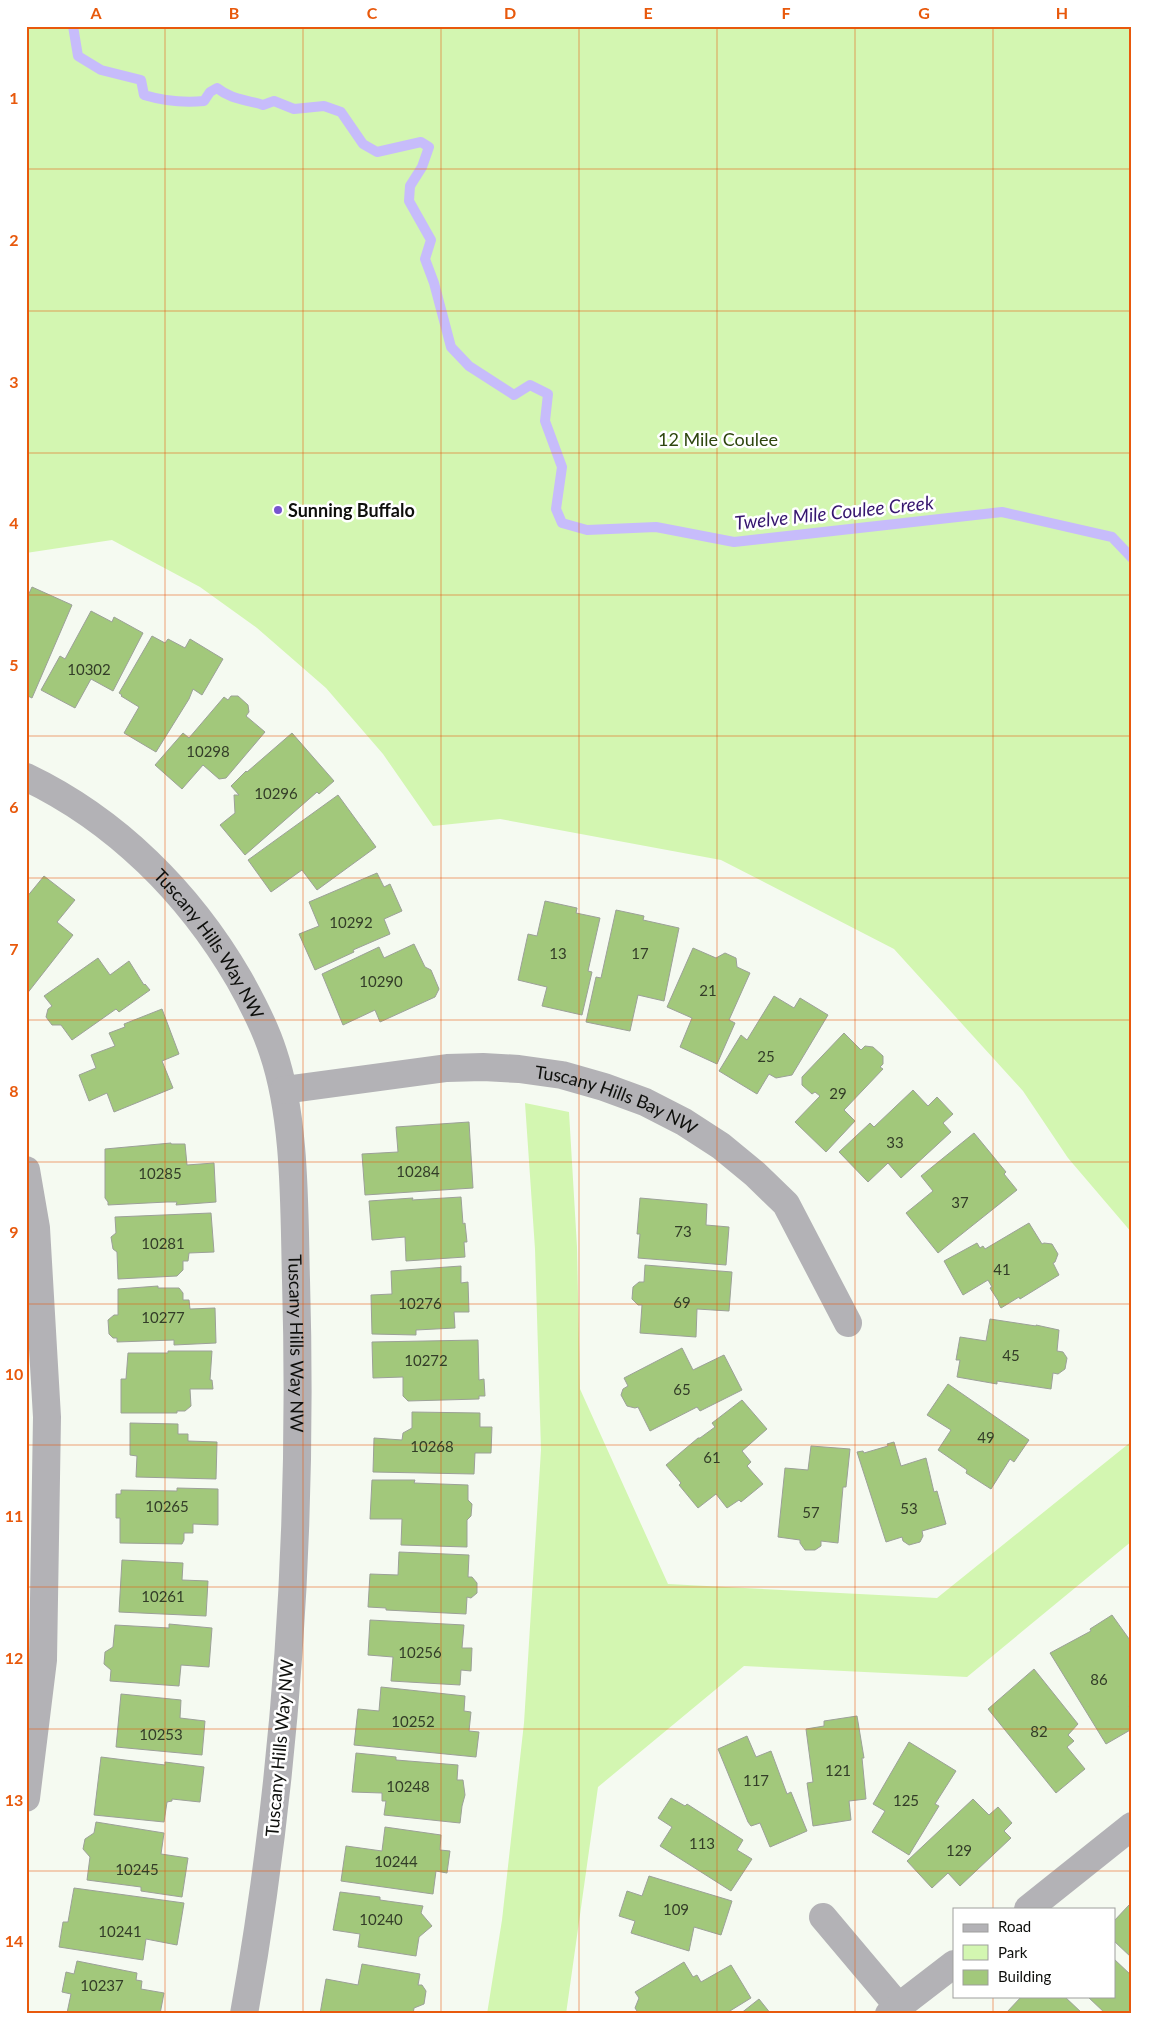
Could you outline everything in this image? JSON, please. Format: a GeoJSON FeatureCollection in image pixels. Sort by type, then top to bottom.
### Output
{"type":"FeatureCollection","features":[{"type":"Feature","properties":{"kind":"street","name":"Tuscany Hills Way NW"},"geometry":{"type":"LineString","coordinates":[[26,777],[82,809],[122,839],[160,873],[193,911],[223,952],[249,996],[270,1042],[284,1090],[294,1213],[298,1337],[293,1584],[284,1707],[270,1841],[244,2014]]}},
{"type":"Feature","properties":{"kind":"street","name":"Tuscany Hills Bay NW"},"geometry":{"type":"LineString","coordinates":[[284,1090],[447,1068],[483,1067],[519,1069],[562,1075],[646,1102],[684,1122],[721,1146],[755,1174],[786,1204],[848,1323]]}},
{"type":"Feature","properties":{"kind":"street"},"geometry":{"type":"LineString","coordinates":[[26,1170],[36,1228],[48,1417],[44,1660],[26,1798]]}},
{"type":"Feature","properties":{"kind":"street"},"geometry":{"type":"LineString","coordinates":[[1029,1908],[1132,1826]]}},
{"type":"Feature","properties":{"kind":"street"},"geometry":{"type":"LineString","coordinates":[[823,1917],[894,2010],[953,1965]]}},
{"type":"Feature","properties":{"kind":"green space","name":"12 Mile Coulee"},"geometry":{"type":"Polygon","coordinates":[[[26,26],[1132,26],[1132,1233],[1068,1158],[1023,1091],[894,949],[721,860],[500,819],[433,826],[383,754],[326,688],[257,628],[200,587],[112,540],[26,553],[26,26]]]}},
{"type":"Feature","properties":{"kind":"green space"},"geometry":{"type":"Polygon","coordinates":[[[525,1103],[569,1112],[577,1247],[580,1389],[668,1584],[937,1598],[1132,1441],[1132,1541],[967,1677],[744,1666],[598,1787],[566,2014],[487,2014],[502,1920],[524,1723],[541,1450],[535,1249],[525,1103]]]}},
{"type":"Feature","properties":{"kind":"building"},"geometry":{"type":"Polygon","coordinates":[[[32,587],[72,605],[32,698],[26,695],[26,600],[32,587]]]}},
{"type":"Feature","properties":{"kind":"building"},"geometry":{"type":"Polygon","coordinates":[[[91,611],[112,622],[114,617],[143,633],[113,691],[91,679],[75,708],[41,690],[60,656],[65,659],[91,611]]]}},
{"type":"Feature","properties":{"kind":"building"},"geometry":{"type":"Polygon","coordinates":[[[152,636],[165,643],[168,639],[185,648],[190,639],[223,659],[202,695],[193,689],[189,699],[156,752],[124,733],[139,707],[119,693],[152,636]]]}},
{"type":"Feature","properties":{"kind":"building"},"geometry":{"type":"Polygon","coordinates":[[[231,696],[238,696],[248,705],[249,712],[246,716],[265,732],[226,778],[219,779],[203,765],[182,789],[155,765],[183,733],[189,738],[224,697],[228,700],[231,696]]]}},
{"type":"Feature","properties":{"kind":"building"},"geometry":{"type":"Polygon","coordinates":[[[292,733],[334,781],[319,794],[317,792],[245,855],[220,825],[235,813],[234,795],[239,795],[231,786],[292,733]]]}},
{"type":"Feature","properties":{"kind":"building"},"geometry":{"type":"Polygon","coordinates":[[[338,795],[376,847],[317,890],[302,870],[271,892],[248,860],[338,795]]]}},
{"type":"Feature","properties":{"kind":"building"},"geometry":{"type":"Polygon","coordinates":[[[377,873],[384,887],[390,884],[402,911],[384,919],[390,934],[353,950],[354,952],[315,970],[299,934],[319,926],[309,902],[377,873]]]}},
{"type":"Feature","properties":{"kind":"building"},"geometry":{"type":"Polygon","coordinates":[[[44,876],[75,900],[57,922],[73,935],[26,995],[26,898],[44,876]]]}},
{"type":"Feature","properties":{"kind":"building"},"geometry":{"type":"Polygon","coordinates":[[[545,901],[577,908],[576,913],[600,918],[588,971],[592,972],[582,1015],[542,1006],[547,987],[518,980],[528,934],[537,936],[545,901]]]}},
{"type":"Feature","properties":{"kind":"building"},"geometry":{"type":"Polygon","coordinates":[[[616,910],[644,916],[643,920],[679,928],[664,1001],[638,995],[630,1031],[586,1022],[596,977],[601,978],[616,910]]]}},
{"type":"Feature","properties":{"kind":"building"},"geometry":{"type":"Polygon","coordinates":[[[414,944],[425,967],[431,970],[439,989],[435,997],[380,1022],[375,1010],[343,1025],[322,974],[379,947],[384,958],[414,944]]]}},
{"type":"Feature","properties":{"kind":"building"},"geometry":{"type":"Polygon","coordinates":[[[693,948],[716,958],[725,953],[736,958],[737,967],[750,973],[729,1020],[735,1023],[717,1064],[680,1047],[692,1018],[667,1007],[693,948]]]}},
{"type":"Feature","properties":{"kind":"building"},"geometry":{"type":"Polygon","coordinates":[[[98,958],[110,975],[129,961],[144,985],[150,990],[119,1012],[116,1009],[72,1040],[61,1025],[52,1025],[46,1017],[48,1009],[52,1006],[44,996],[98,958]]]}},
{"type":"Feature","properties":{"kind":"building"},"geometry":{"type":"Polygon","coordinates":[[[774,996],[794,1008],[800,998],[828,1015],[792,1075],[776,1078],[769,1074],[757,1094],[719,1071],[741,1035],[747,1040],[774,996]]]}},
{"type":"Feature","properties":{"kind":"building"},"geometry":{"type":"Polygon","coordinates":[[[162,1009],[179,1054],[162,1061],[173,1088],[114,1112],[107,1093],[89,1101],[79,1075],[96,1068],[91,1055],[115,1046],[109,1033],[125,1027],[124,1024],[162,1009]]]}},
{"type":"Feature","properties":{"kind":"building"},"geometry":{"type":"Polygon","coordinates":[[[844,1033],[861,1050],[865,1046],[873,1047],[883,1056],[883,1064],[880,1067],[883,1069],[844,1110],[855,1121],[826,1152],[795,1122],[820,1096],[815,1092],[812,1094],[802,1085],[802,1077],[844,1033]]]}},
{"type":"Feature","properties":{"kind":"building"},"geometry":{"type":"Polygon","coordinates":[[[913,1090],[928,1106],[937,1097],[953,1114],[943,1123],[951,1132],[901,1178],[888,1163],[868,1182],[839,1152],[870,1123],[874,1127],[913,1090]]]}},
{"type":"Feature","properties":{"kind":"building"},"geometry":{"type":"Polygon","coordinates":[[[469,1122],[473,1188],[365,1195],[362,1154],[398,1152],[396,1127],[469,1122]]]}},
{"type":"Feature","properties":{"kind":"building"},"geometry":{"type":"Polygon","coordinates":[[[974,1133],[1006,1172],[1004,1174],[1017,1190],[938,1253],[906,1213],[933,1191],[921,1176],[974,1133]]]}},
{"type":"Feature","properties":{"kind":"building"},"geometry":{"type":"Polygon","coordinates":[[[171,1143],[185,1144],[187,1165],[214,1163],[216,1202],[176,1205],[177,1202],[108,1205],[105,1198],[105,1149],[171,1143]]]}},
{"type":"Feature","properties":{"kind":"building"},"geometry":{"type":"Polygon","coordinates":[[[461,1197],[463,1224],[465,1223],[467,1242],[464,1242],[465,1257],[406,1261],[405,1237],[372,1240],[369,1201],[461,1197]]]}},
{"type":"Feature","properties":{"kind":"building"},"geometry":{"type":"Polygon","coordinates":[[[640,1198],[707,1204],[706,1225],[729,1227],[726,1265],[638,1258],[640,1234],[637,1234],[640,1198]]]}},
{"type":"Feature","properties":{"kind":"building"},"geometry":{"type":"Polygon","coordinates":[[[211,1213],[214,1252],[189,1253],[188,1261],[183,1261],[183,1270],[177,1276],[118,1279],[117,1252],[113,1249],[111,1237],[116,1233],[115,1217],[211,1213]]]}},
{"type":"Feature","properties":{"kind":"building"},"geometry":{"type":"Polygon","coordinates":[[[1029,1223],[1042,1244],[1052,1244],[1058,1254],[1053,1263],[1059,1275],[1020,1299],[1019,1297],[1001,1308],[990,1288],[992,1287],[988,1280],[963,1295],[944,1261],[977,1243],[980,1248],[983,1246],[985,1249],[1029,1223]]]}},
{"type":"Feature","properties":{"kind":"building"},"geometry":{"type":"Polygon","coordinates":[[[645,1265],[732,1272],[729,1311],[697,1309],[696,1337],[640,1333],[642,1305],[638,1305],[632,1299],[633,1287],[639,1282],[644,1282],[645,1265]]]}},
{"type":"Feature","properties":{"kind":"building"},"geometry":{"type":"Polygon","coordinates":[[[461,1266],[461,1283],[468,1282],[469,1312],[454,1312],[455,1328],[416,1330],[416,1335],[372,1334],[371,1295],[392,1294],[391,1271],[461,1266]]]}},
{"type":"Feature","properties":{"kind":"building"},"geometry":{"type":"Polygon","coordinates":[[[158,1286],[158,1288],[179,1288],[183,1293],[183,1300],[189,1300],[190,1309],[215,1308],[216,1343],[174,1345],[174,1340],[117,1342],[117,1338],[113,1338],[109,1334],[108,1320],[114,1315],[118,1315],[118,1289],[158,1286]]]}},
{"type":"Feature","properties":{"kind":"building"},"geometry":{"type":"Polygon","coordinates":[[[990,1319],[1059,1330],[1057,1351],[1063,1352],[1067,1358],[1065,1369],[1058,1374],[1053,1373],[1051,1389],[997,1381],[997,1384],[957,1377],[960,1360],[956,1360],[960,1337],[986,1341],[990,1319]]]}},
{"type":"Feature","properties":{"kind":"building"},"geometry":{"type":"Polygon","coordinates":[[[478,1340],[479,1380],[484,1379],[485,1396],[479,1396],[479,1399],[408,1401],[403,1396],[403,1377],[373,1378],[372,1342],[478,1340]]]}},
{"type":"Feature","properties":{"kind":"building"},"geometry":{"type":"Polygon","coordinates":[[[682,1348],[693,1370],[724,1355],[742,1390],[700,1411],[697,1407],[650,1431],[638,1407],[627,1406],[621,1395],[623,1389],[628,1386],[624,1378],[682,1348]]]}},
{"type":"Feature","properties":{"kind":"building"},"geometry":{"type":"Polygon","coordinates":[[[168,1351],[212,1351],[210,1380],[212,1380],[213,1389],[190,1389],[191,1406],[185,1411],[177,1411],[177,1413],[121,1413],[121,1379],[126,1379],[128,1353],[168,1353],[168,1351]]]}},
{"type":"Feature","properties":{"kind":"building"},"geometry":{"type":"Polygon","coordinates":[[[948,1384],[1029,1440],[1014,1462],[1010,1459],[991,1489],[966,1473],[967,1470],[938,1450],[951,1430],[927,1415],[948,1384]]]}},
{"type":"Feature","properties":{"kind":"building"},"geometry":{"type":"Polygon","coordinates":[[[742,1400],[767,1429],[742,1451],[751,1462],[747,1466],[763,1484],[741,1502],[739,1500],[727,1508],[716,1494],[698,1508],[679,1485],[681,1483],[666,1465],[698,1438],[715,1427],[712,1423],[742,1400]]]}},
{"type":"Feature","properties":{"kind":"building"},"geometry":{"type":"Polygon","coordinates":[[[412,1412],[480,1413],[480,1427],[492,1427],[491,1453],[475,1453],[474,1474],[373,1472],[374,1438],[402,1440],[403,1433],[412,1428],[412,1412]]]}},
{"type":"Feature","properties":{"kind":"building"},"geometry":{"type":"Polygon","coordinates":[[[130,1423],[178,1424],[178,1434],[188,1434],[188,1441],[217,1442],[216,1479],[136,1477],[137,1456],[130,1455],[130,1423]]]}},
{"type":"Feature","properties":{"kind":"building"},"geometry":{"type":"Polygon","coordinates":[[[894,1442],[901,1466],[926,1458],[934,1492],[937,1491],[946,1524],[922,1531],[923,1536],[920,1542],[909,1545],[903,1541],[902,1537],[886,1542],[857,1452],[863,1451],[864,1453],[888,1446],[887,1444],[894,1442]]]}},
{"type":"Feature","properties":{"kind":"building"},"geometry":{"type":"Polygon","coordinates":[[[811,1446],[850,1449],[846,1487],[843,1487],[838,1543],[821,1541],[821,1546],[815,1550],[805,1550],[800,1540],[778,1537],[785,1468],[808,1470],[811,1446]]]}},
{"type":"Feature","properties":{"kind":"building"},"geometry":{"type":"Polygon","coordinates":[[[372,1480],[415,1480],[414,1483],[468,1485],[468,1500],[472,1504],[471,1516],[467,1520],[467,1547],[401,1545],[402,1519],[370,1519],[372,1480]]]}},
{"type":"Feature","properties":{"kind":"building"},"geometry":{"type":"Polygon","coordinates":[[[177,1488],[218,1489],[218,1525],[193,1524],[193,1533],[184,1533],[182,1544],[120,1543],[120,1518],[116,1518],[116,1494],[121,1494],[121,1490],[177,1491],[177,1488]]]}},
{"type":"Feature","properties":{"kind":"building"},"geometry":{"type":"Polygon","coordinates":[[[399,1552],[469,1555],[468,1577],[472,1577],[477,1583],[477,1593],[471,1598],[467,1597],[466,1614],[386,1610],[386,1608],[368,1607],[370,1574],[398,1575],[399,1552]]]}},
{"type":"Feature","properties":{"kind":"building"},"geometry":{"type":"Polygon","coordinates":[[[122,1560],[183,1563],[182,1580],[208,1581],[206,1616],[119,1612],[122,1560]]]}},
{"type":"Feature","properties":{"kind":"building"},"geometry":{"type":"Polygon","coordinates":[[[1112,1615],[1132,1643],[1132,1704],[1129,1706],[1132,1711],[1132,1729],[1106,1744],[1050,1653],[1091,1631],[1090,1629],[1112,1615]]]}},
{"type":"Feature","properties":{"kind":"building"},"geometry":{"type":"Polygon","coordinates":[[[370,1620],[464,1625],[462,1648],[472,1648],[471,1671],[461,1670],[460,1685],[391,1681],[393,1657],[368,1655],[370,1620]]]}},
{"type":"Feature","properties":{"kind":"building"},"geometry":{"type":"Polygon","coordinates":[[[169,1624],[212,1628],[209,1667],[181,1665],[179,1686],[110,1681],[111,1670],[104,1664],[105,1652],[113,1647],[115,1625],[169,1628],[169,1624]]]}},
{"type":"Feature","properties":{"kind":"building"},"geometry":{"type":"Polygon","coordinates":[[[1034,1669],[1078,1724],[1068,1735],[1074,1741],[1067,1747],[1085,1769],[1056,1793],[988,1709],[1034,1669]]]}},
{"type":"Feature","properties":{"kind":"building"},"geometry":{"type":"Polygon","coordinates":[[[381,1687],[465,1696],[464,1711],[471,1712],[469,1731],[479,1732],[476,1757],[354,1745],[358,1709],[379,1711],[381,1687]]]}},
{"type":"Feature","properties":{"kind":"building"},"geometry":{"type":"Polygon","coordinates":[[[121,1694],[181,1700],[180,1718],[205,1721],[202,1755],[116,1747],[121,1694]]]}},
{"type":"Feature","properties":{"kind":"building"},"geometry":{"type":"Polygon","coordinates":[[[857,1716],[864,1758],[862,1758],[866,1799],[849,1801],[851,1820],[813,1826],[807,1783],[813,1782],[806,1729],[824,1726],[824,1721],[857,1716]]]}},
{"type":"Feature","properties":{"kind":"building"},"geometry":{"type":"Polygon","coordinates":[[[747,1736],[756,1757],[771,1751],[787,1794],[791,1792],[807,1831],[770,1847],[760,1823],[751,1826],[748,1822],[718,1749],[747,1736]]]}},
{"type":"Feature","properties":{"kind":"building"},"geometry":{"type":"Polygon","coordinates":[[[909,1742],[956,1771],[935,1804],[939,1806],[909,1855],[872,1832],[885,1811],[873,1804],[909,1742]]]}},
{"type":"Feature","properties":{"kind":"building"},"geometry":{"type":"Polygon","coordinates":[[[356,1753],[396,1757],[396,1760],[458,1765],[457,1780],[463,1780],[465,1795],[460,1823],[384,1815],[386,1801],[382,1801],[382,1793],[352,1792],[356,1753]]]}},
{"type":"Feature","properties":{"kind":"building"},"geometry":{"type":"Polygon","coordinates":[[[101,1757],[165,1765],[165,1762],[204,1767],[200,1802],[172,1799],[172,1801],[167,1802],[164,1822],[94,1815],[101,1757]]]}},
{"type":"Feature","properties":{"kind":"building"},"geometry":{"type":"Polygon","coordinates":[[[671,1798],[685,1806],[687,1804],[743,1840],[737,1850],[752,1859],[731,1891],[660,1846],[672,1827],[658,1818],[671,1798]]]}},
{"type":"Feature","properties":{"kind":"building"},"geometry":{"type":"Polygon","coordinates":[[[973,1799],[989,1815],[998,1807],[1012,1823],[1004,1831],[1011,1838],[960,1886],[948,1873],[932,1888],[907,1861],[973,1799]]]}},
{"type":"Feature","properties":{"kind":"building"},"geometry":{"type":"Polygon","coordinates":[[[96,1822],[164,1833],[161,1854],[188,1858],[182,1897],[141,1891],[141,1887],[87,1880],[90,1857],[83,1849],[85,1839],[94,1833],[96,1822]]]}},
{"type":"Feature","properties":{"kind":"building"},"geometry":{"type":"Polygon","coordinates":[[[385,1827],[441,1835],[440,1850],[450,1851],[447,1873],[436,1871],[433,1894],[341,1881],[346,1846],[382,1851],[385,1827]]]}},
{"type":"Feature","properties":{"kind":"building"},"geometry":{"type":"Polygon","coordinates":[[[649,1876],[732,1901],[721,1935],[694,1927],[689,1951],[631,1933],[635,1921],[619,1916],[627,1891],[642,1896],[649,1876]]]}},
{"type":"Feature","properties":{"kind":"building"},"geometry":{"type":"Polygon","coordinates":[[[74,1888],[184,1903],[177,1945],[146,1939],[143,1960],[59,1947],[63,1922],[68,1922],[74,1888]]]}},
{"type":"Feature","properties":{"kind":"building"},"geometry":{"type":"Polygon","coordinates":[[[340,1892],[380,1897],[380,1900],[423,1906],[421,1913],[432,1926],[419,1937],[416,1956],[358,1947],[360,1934],[333,1930],[340,1892]]]}},
{"type":"Feature","properties":{"kind":"building"},"geometry":{"type":"Polygon","coordinates":[[[1129,1905],[1132,1907],[1132,1958],[1116,1943],[1116,1919],[1129,1905]]]}},
{"type":"Feature","properties":{"kind":"building"},"geometry":{"type":"Polygon","coordinates":[[[77,1961],[137,1973],[136,1980],[142,1981],[141,1989],[164,1993],[160,2014],[67,2013],[71,1994],[62,1992],[66,1972],[74,1974],[77,1961]]]}},
{"type":"Feature","properties":{"kind":"building"},"geometry":{"type":"Polygon","coordinates":[[[1116,1961],[1132,1976],[1132,2014],[1106,2014],[1089,1998],[1116,1998],[1116,1961]]]}},
{"type":"Feature","properties":{"kind":"building"},"geometry":{"type":"Polygon","coordinates":[[[684,1962],[693,1977],[697,1975],[701,1982],[731,1965],[751,1998],[725,2014],[639,2014],[635,2008],[639,1998],[635,1992],[684,1962]]]}},
{"type":"Feature","properties":{"kind":"building"},"geometry":{"type":"Polygon","coordinates":[[[362,1964],[420,1974],[418,1985],[422,1985],[426,1991],[424,2004],[414,2008],[413,2014],[320,2014],[326,1979],[358,1985],[362,1964]]]}},
{"type":"Feature","properties":{"kind":"building"},"geometry":{"type":"Polygon","coordinates":[[[1020,1998],[1066,1998],[1083,2014],[1009,2014],[1007,2012],[1020,1998]]]}},
{"type":"Feature","properties":{"kind":"building"},"geometry":{"type":"Polygon","coordinates":[[[759,1999],[771,2014],[740,2014],[759,1999]]]}},
{"type":"Feature","properties":{"kind":"waterway","name":"Twelve Mile Coulee Creek"},"geometry":{"type":"LineString","coordinates":[[73,26],[78,56],[101,70],[141,80],[144,95],[174,101],[204,101],[210,92],[217,88],[233,97],[263,105],[274,101],[294,109],[324,106],[341,112],[363,144],[377,152],[421,142],[429,147],[422,167],[410,186],[409,201],[431,240],[425,259],[434,283],[451,347],[469,366],[514,395],[530,385],[548,394],[545,421],[562,467],[556,509],[562,523],[587,530],[656,527],[734,542],[1002,512],[1112,537],[1132,558]]}},
{"type":"Feature","properties":{"kind":"place","name":"Sunning Buffalo"},"geometry":{"type":"Point","coordinates":[278,510]}}]}
